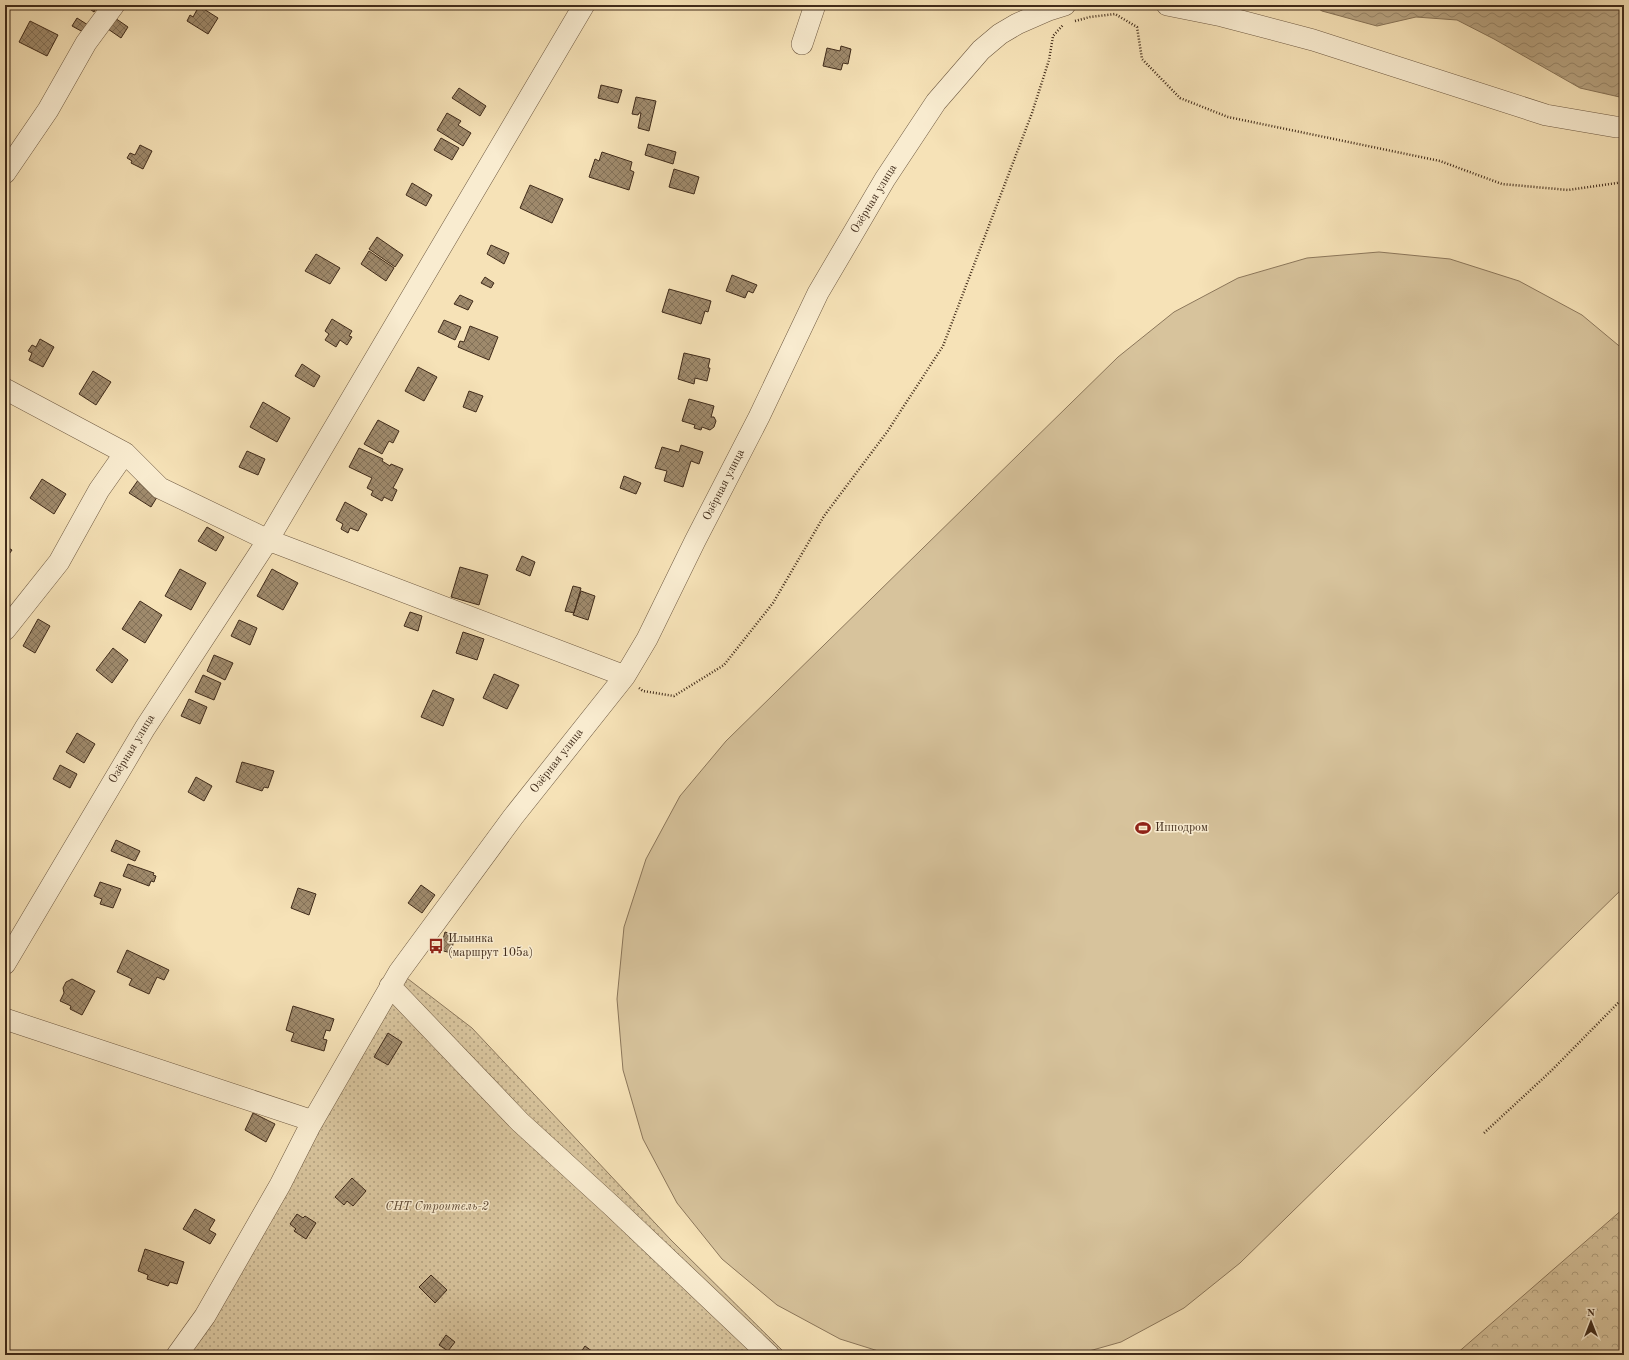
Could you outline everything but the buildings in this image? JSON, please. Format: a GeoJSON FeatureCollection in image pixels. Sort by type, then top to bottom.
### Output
{"type":"FeatureCollection","features":[{"type":"Feature","properties":{"kind":"street"},"geometry":{"type":"LineString","coordinates":[[5,173],[48,110],[86,42],[114,5]]}},
{"type":"Feature","properties":{"kind":"street","name":"Озёрная улица"},"geometry":{"type":"LineString","coordinates":[[5,964],[145,728],[268,540],[584,5]]}},
{"type":"Feature","properties":{"kind":"street"},"geometry":{"type":"LineString","coordinates":[[802,44],[816,5]]}},
{"type":"Feature","properties":{"kind":"street"},"geometry":{"type":"LineString","coordinates":[[1167,5],[1222,16],[1313,40],[1546,115],[1616,127],[1624,127]]}},
{"type":"Feature","properties":{"kind":"street","name":"Озёрная улица"},"geometry":{"type":"LineString","coordinates":[[177,1355],[209,1309],[280,1185],[313,1121],[399,972],[513,817],[624,676],[647,639],[695,541],[759,417],[818,293],[885,180],[936,102],[981,50],[1000,34],[1017,24],[1049,10],[1067,17]]}},
{"type":"Feature","properties":{"kind":"street"},"geometry":{"type":"LineString","coordinates":[[5,389],[125,453],[160,488],[268,540],[624,676]]}},
{"type":"Feature","properties":{"kind":"street"},"geometry":{"type":"LineString","coordinates":[[5,630],[59,562],[99,490],[125,453]]}},
{"type":"Feature","properties":{"kind":"street"},"geometry":{"type":"LineString","coordinates":[[390,986],[520,1122],[618,1211],[769,1355]]}},
{"type":"Feature","properties":{"kind":"street"},"geometry":{"type":"LineString","coordinates":[[5,1019],[313,1121]]}},
{"type":"Feature","properties":{"kind":"path"},"geometry":{"type":"LineString","coordinates":[[624,676],[643,691],[674,696],[724,664],[773,603],[824,516],[887,432],[943,346],[1032,114],[1049,60],[1053,36],[1067,17],[1090,17],[1115,14],[1136,27],[1142,59],[1180,98],[1228,117],[1440,161],[1502,184],[1568,190],[1624,182]]}},
{"type":"Feature","properties":{"kind":"path"},"geometry":{"type":"LineString","coordinates":[[1484,1133],[1551,1071],[1624,997]]}},
{"type":"Feature","properties":{"kind":"green space","name":"Ипподром"},"geometry":{"type":"Polygon","coordinates":[[[1379,252],[1450,259],[1519,281],[1582,315],[1624,350],[1624,887],[1240,1263],[1184,1308],[1121,1342],[1075,1355],[891,1355],[840,1339],[777,1305],[722,1259],[677,1203],[643,1139],[623,1070],[617,999],[624,927],[646,859],[680,796],[726,741],[1118,357],[1174,312],[1238,278],[1307,258],[1379,252]]]}},
{"type":"Feature","properties":{"kind":"green space","name":"СНТ Строитель-2"},"geometry":{"type":"Polygon","coordinates":[[[399,972],[472,1028],[671,1240],[787,1355],[179,1355],[399,972]]]}},
{"type":"Feature","properties":{"kind":"green space"},"geometry":{"type":"Polygon","coordinates":[[[1624,1208],[1624,1355],[1455,1355],[1624,1208]]]}},
{"type":"Feature","properties":{"kind":"water"},"geometry":{"type":"Polygon","coordinates":[[[1313,5],[1624,5],[1624,98],[1580,88],[1494,39],[1457,20],[1416,17],[1377,26],[1322,11],[1313,5]]]}},
{"type":"Feature","properties":{"kind":"place","name":"Ипподром"},"geometry":{"type":"Point","coordinates":[1143,828]}},
{"type":"Feature","properties":{"kind":"place","name":"Ильинка (маршрут 105а)"},"geometry":{"type":"Point","coordinates":[436,946]}}]}
